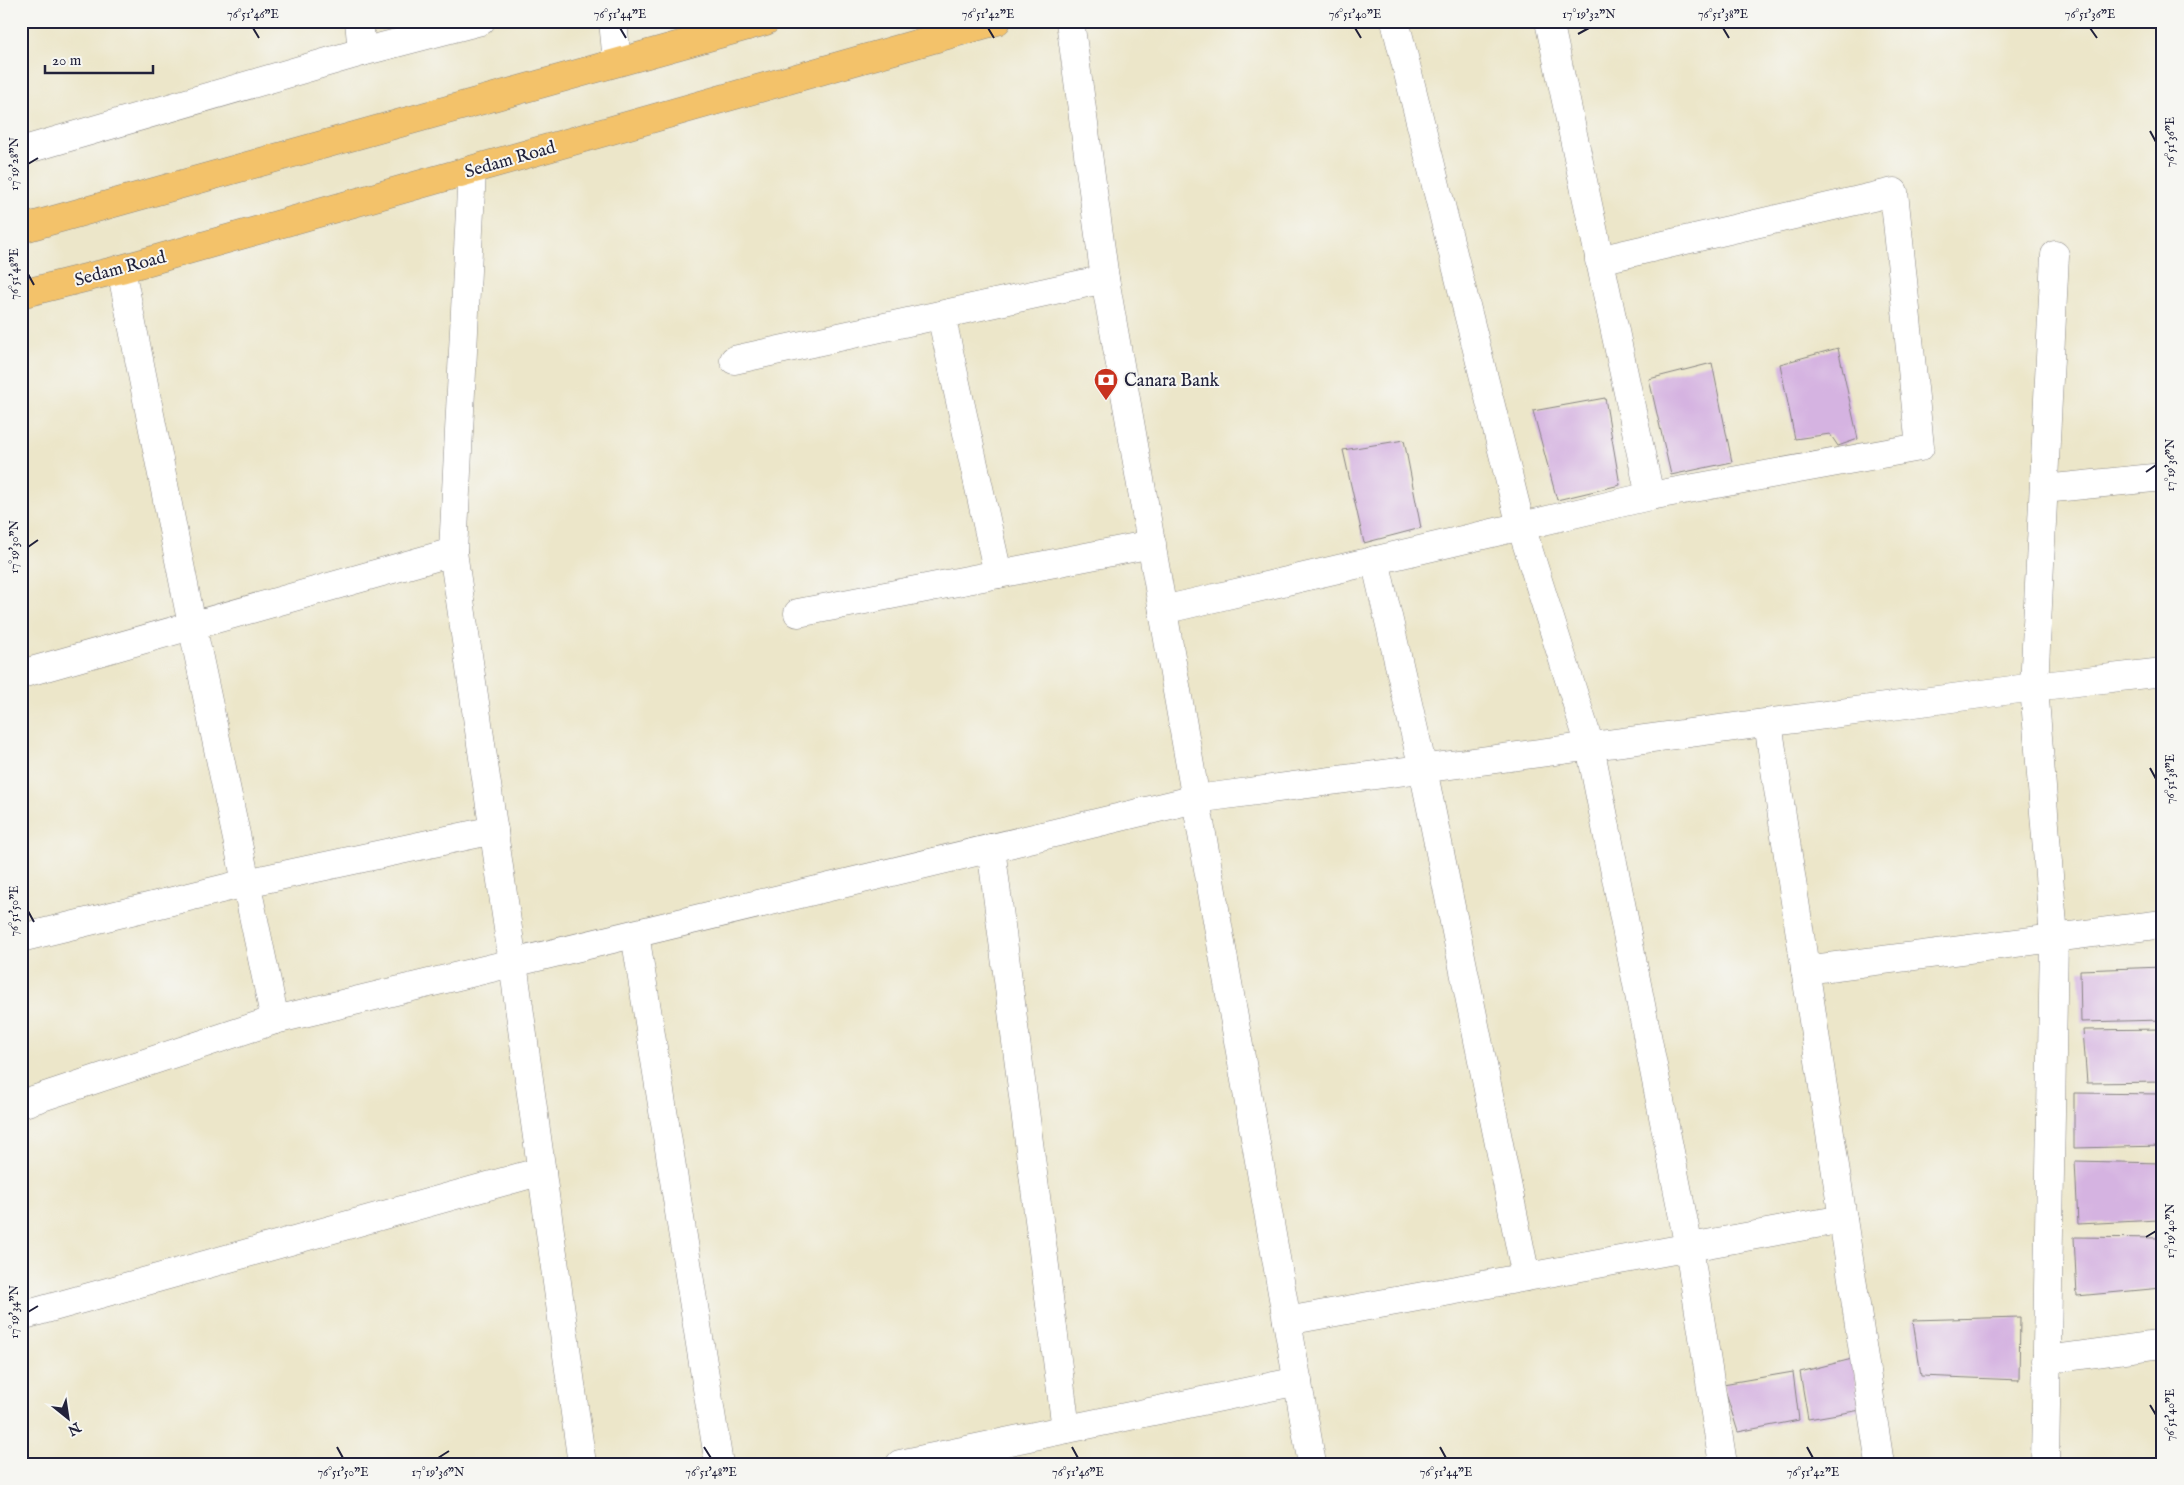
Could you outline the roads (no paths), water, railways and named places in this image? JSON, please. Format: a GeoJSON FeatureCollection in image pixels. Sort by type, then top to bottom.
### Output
{"type":"FeatureCollection","features":[{"type":"Feature","properties":{"kind":"main road"},"geometry":{"type":"LineString","coordinates":[[21,229],[766,21]]}},
{"type":"Feature","properties":{"kind":"main road","name":"Sedam Road"},"geometry":{"type":"LineString","coordinates":[[21,294],[121,269],[989,22]]}},
{"type":"Feature","properties":{"kind":"street"},"geometry":{"type":"LineString","coordinates":[[359,21],[362,52]]}},
{"type":"Feature","properties":{"kind":"street"},"geometry":{"type":"LineString","coordinates":[[21,151],[362,52],[481,21]]}},
{"type":"Feature","properties":{"kind":"street"},"geometry":{"type":"LineString","coordinates":[[613,21],[617,62]]}},
{"type":"Feature","properties":{"kind":"street"},"geometry":{"type":"LineString","coordinates":[[1070,21],[1106,279],[1312,1464]]}},
{"type":"Feature","properties":{"kind":"street"},"geometry":{"type":"LineString","coordinates":[[1395,21],[1521,526],[1590,746],[1688,1248],[1723,1464]]}},
{"type":"Feature","properties":{"kind":"street"},"geometry":{"type":"LineString","coordinates":[[1549,21],[1650,496]]}},
{"type":"Feature","properties":{"kind":"street"},"geometry":{"type":"LineString","coordinates":[[472,170],[453,552],[513,963],[582,1464]]}},
{"type":"Feature","properties":{"kind":"street"},"geometry":{"type":"LineString","coordinates":[[1163,610],[1650,496],[1920,447],[1894,192],[1600,260]]}},
{"type":"Feature","properties":{"kind":"street"},"geometry":{"type":"LineString","coordinates":[[2045,1464],[2054,938],[2034,687],[2055,255]]}},
{"type":"Feature","properties":{"kind":"street"},"geometry":{"type":"LineString","coordinates":[[121,269],[192,625],[275,1020]]}},
{"type":"Feature","properties":{"kind":"street"},"geometry":{"type":"LineString","coordinates":[[734,360],[1106,279]]}},
{"type":"Feature","properties":{"kind":"street"},"geometry":{"type":"LineString","coordinates":[[941,315],[998,574]]}},
{"type":"Feature","properties":{"kind":"street"},"geometry":{"type":"LineString","coordinates":[[2044,489],[2163,476]]}},
{"type":"Feature","properties":{"kind":"street"},"geometry":{"type":"LineString","coordinates":[[798,613],[1152,544]]}},
{"type":"Feature","properties":{"kind":"street"},"geometry":{"type":"LineString","coordinates":[[21,674],[453,552]]}},
{"type":"Feature","properties":{"kind":"street"},"geometry":{"type":"LineString","coordinates":[[1375,560],[1423,769],[1526,1277]]}},
{"type":"Feature","properties":{"kind":"street"},"geometry":{"type":"LineString","coordinates":[[21,1104],[275,1020],[1196,799],[2034,687],[2163,672]]}},
{"type":"Feature","properties":{"kind":"street"},"geometry":{"type":"LineString","coordinates":[[1768,723],[1880,1464]]}},
{"type":"Feature","properties":{"kind":"street"},"geometry":{"type":"LineString","coordinates":[[21,938],[246,883],[494,830]]}},
{"type":"Feature","properties":{"kind":"street"},"geometry":{"type":"LineString","coordinates":[[991,848],[1066,1429]]}},
{"type":"Feature","properties":{"kind":"street"},"geometry":{"type":"LineString","coordinates":[[1805,970],[2163,924]]}},
{"type":"Feature","properties":{"kind":"street"},"geometry":{"type":"LineString","coordinates":[[635,934],[717,1463]]}},
{"type":"Feature","properties":{"kind":"street"},"geometry":{"type":"LineString","coordinates":[[21,1316],[542,1171]]}},
{"type":"Feature","properties":{"kind":"street"},"geometry":{"type":"LineString","coordinates":[[1288,1321],[1843,1219]]}},
{"type":"Feature","properties":{"kind":"street"},"geometry":{"type":"LineString","coordinates":[[2046,1360],[2163,1344]]}},
{"type":"Feature","properties":{"kind":"street"},"geometry":{"type":"LineString","coordinates":[[900,1464],[1298,1381]]}},
{"type":"Feature","properties":{"kind":"place","name":"Canara Bank"},"geometry":{"type":"Point","coordinates":[1106,401]}}]}
